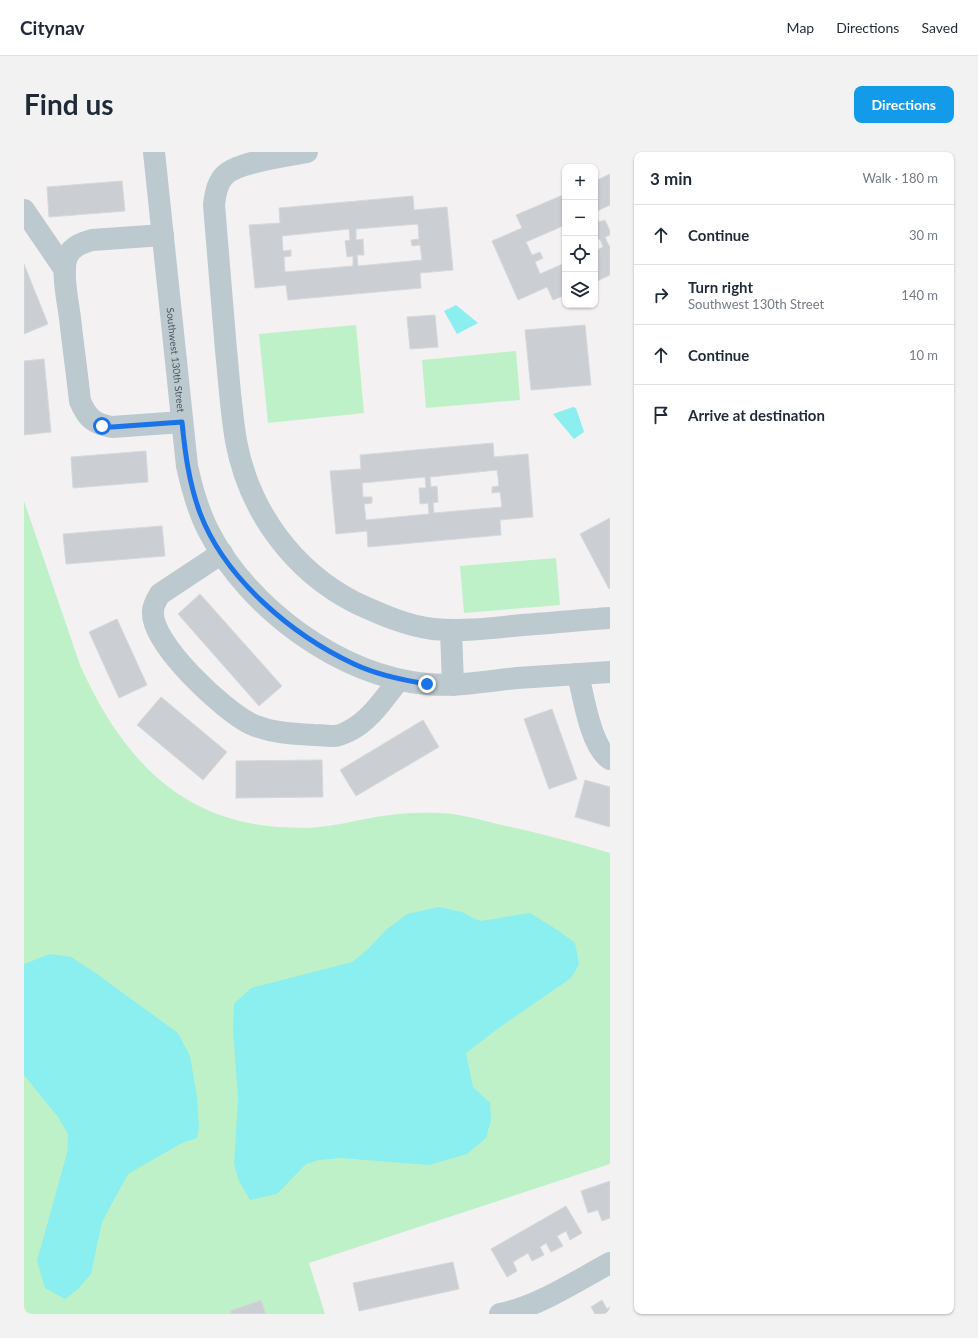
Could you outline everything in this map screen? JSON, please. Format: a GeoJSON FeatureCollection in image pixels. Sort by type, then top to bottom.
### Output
{"type":"FeatureCollection","features":[{"type":"Feature","properties":{"kind":"street","name":"Southwest 130th Street"},"geometry":{"type":"LineString","coordinates":[[154,152],[187,466],[192,490],[200,514],[222,553],[241,580],[274,613],[316,644],[355,665],[399,680],[427,684],[453,685],[610,672]]}},
{"type":"Feature","properties":{"kind":"street"},"geometry":{"type":"LineString","coordinates":[[306,152],[234,168],[222,177],[217,189],[214,205],[229,381],[236,441],[251,492],[260,511],[272,530],[298,562],[320,581],[344,596],[385,615],[431,628],[451,630],[492,628],[610,618]]}},
{"type":"Feature","properties":{"kind":"street"},"geometry":{"type":"LineString","coordinates":[[24,210],[65,270]]}},
{"type":"Feature","properties":{"kind":"street"},"geometry":{"type":"LineString","coordinates":[[163,234],[92,240],[82,243],[73,249],[67,257],[65,270],[80,401],[90,419],[102,426],[112,427],[182,422]]}},
{"type":"Feature","properties":{"kind":"street"},"geometry":{"type":"LineString","coordinates":[[222,553],[160,594],[153,611],[154,621],[158,631],[186,671],[218,701],[241,718],[258,727],[278,732],[336,736],[348,732],[366,720],[399,680]]}},
{"type":"Feature","properties":{"kind":"street"},"geometry":{"type":"LineString","coordinates":[[451,630],[453,685]]}},
{"type":"Feature","properties":{"kind":"street"},"geometry":{"type":"LineString","coordinates":[[578,674],[590,726],[598,744],[610,759]]}},
{"type":"Feature","properties":{"kind":"street"},"geometry":{"type":"LineString","coordinates":[[500,1314],[518,1310],[532,1304],[610,1263]]}},
{"type":"Feature","properties":{"kind":"green space"},"geometry":{"type":"Polygon","coordinates":[[[356,325],[364,413],[268,423],[259,334],[356,325]]]}},
{"type":"Feature","properties":{"kind":"green space"},"geometry":{"type":"Polygon","coordinates":[[[516,351],[520,400],[426,408],[422,360],[516,351]]]}},
{"type":"Feature","properties":{"kind":"green space"},"geometry":{"type":"Polygon","coordinates":[[[24,501],[80,665],[96,697],[114,727],[134,754],[156,777],[182,796],[210,811],[243,822],[279,827],[314,828],[403,813],[445,813],[475,818],[610,853],[610,1164],[309,1263],[325,1314],[24,1314],[24,501]]]}},
{"type":"Feature","properties":{"kind":"green space"},"geometry":{"type":"Polygon","coordinates":[[[556,558],[560,605],[464,613],[460,566],[556,558]]]}},
{"type":"Feature","properties":{"kind":"water"},"geometry":{"type":"Polygon","coordinates":[[[456,305],[478,323],[457,334],[444,311],[456,305]]]}},
{"type":"Feature","properties":{"kind":"water"},"geometry":{"type":"Polygon","coordinates":[[[573,407],[576,408],[584,432],[574,439],[553,414],[573,407]]]}},
{"type":"Feature","properties":{"kind":"water"},"geometry":{"type":"Polygon","coordinates":[[[439,907],[462,912],[481,921],[530,913],[575,943],[579,964],[571,978],[503,1025],[466,1053],[473,1087],[490,1103],[491,1120],[486,1138],[467,1154],[429,1165],[340,1158],[319,1160],[306,1164],[277,1194],[250,1200],[239,1181],[234,1164],[238,1097],[233,1031],[234,1004],[251,988],[352,962],[367,950],[386,930],[407,914],[439,907]]]}},
{"type":"Feature","properties":{"kind":"water"},"geometry":{"type":"Polygon","coordinates":[[[50,954],[71,957],[178,1033],[190,1056],[197,1097],[199,1128],[197,1138],[182,1143],[128,1174],[102,1222],[91,1274],[77,1290],[65,1299],[45,1288],[37,1261],[67,1153],[68,1134],[58,1117],[24,1075],[24,964],[50,954]]]}},
{"type":"Feature","properties":{"kind":"building"},"geometry":{"type":"Polygon","coordinates":[[[610,174],[610,205],[598,211],[598,200],[598,180],[610,174]]]}},
{"type":"Feature","properties":{"kind":"building"},"geometry":{"type":"Polygon","coordinates":[[[122,181],[125,211],[49,217],[47,187],[122,181]]]}},
{"type":"Feature","properties":{"kind":"building"},"geometry":{"type":"Polygon","coordinates":[[[562,195],[562,226],[526,242],[532,255],[540,252],[543,258],[535,262],[540,274],[562,264],[562,296],[553,300],[547,287],[518,300],[492,241],[522,228],[516,215],[562,195]]]}},
{"type":"Feature","properties":{"kind":"building"},"geometry":{"type":"Polygon","coordinates":[[[413,196],[414,210],[447,207],[453,270],[420,273],[421,288],[288,300],[286,285],[255,288],[249,225],[280,223],[279,208],[413,196]],[[418,224],[356,229],[356,240],[363,239],[364,255],[357,255],[358,266],[422,260],[420,245],[412,246],[411,240],[419,239],[418,224]],[[349,229],[282,236],[283,251],[291,250],[291,256],[284,257],[285,272],[353,266],[353,256],[347,257],[345,241],[350,240],[349,229]]]}},
{"type":"Feature","properties":{"kind":"building"},"geometry":{"type":"Polygon","coordinates":[[[598,220],[599,222],[605,220],[610,231],[610,235],[605,237],[609,246],[610,245],[610,275],[598,281],[598,250],[603,247],[600,239],[598,240],[598,220]]]}},
{"type":"Feature","properties":{"kind":"building"},"geometry":{"type":"Polygon","coordinates":[[[24,264],[48,324],[24,334],[24,264]]]}},
{"type":"Feature","properties":{"kind":"building"},"geometry":{"type":"Polygon","coordinates":[[[435,315],[438,347],[410,349],[407,317],[435,315]]]}},
{"type":"Feature","properties":{"kind":"building"},"geometry":{"type":"Polygon","coordinates":[[[585,325],[591,385],[531,390],[525,330],[585,325]]]}},
{"type":"Feature","properties":{"kind":"building"},"geometry":{"type":"Polygon","coordinates":[[[44,359],[51,432],[24,435],[24,361],[44,359]]]}},
{"type":"Feature","properties":{"kind":"building"},"geometry":{"type":"Polygon","coordinates":[[[493,443],[494,457],[528,454],[533,517],[500,520],[501,535],[368,547],[367,531],[336,534],[330,471],[361,469],[360,455],[493,443]],[[497,470],[430,477],[431,487],[437,486],[438,502],[433,503],[434,513],[502,507],[500,492],[492,493],[492,487],[499,486],[497,470]],[[425,477],[362,483],[363,497],[372,497],[372,503],[364,504],[366,520],[429,514],[428,503],[420,504],[419,488],[426,488],[425,477]]]}},
{"type":"Feature","properties":{"kind":"building"},"geometry":{"type":"Polygon","coordinates":[[[146,451],[148,482],[73,488],[71,457],[146,451]]]}},
{"type":"Feature","properties":{"kind":"building"},"geometry":{"type":"Polygon","coordinates":[[[610,518],[610,588],[609,589],[580,534],[610,518]]]}},
{"type":"Feature","properties":{"kind":"building"},"geometry":{"type":"Polygon","coordinates":[[[162,526],[165,556],[66,564],[63,534],[162,526]]]}},
{"type":"Feature","properties":{"kind":"building"},"geometry":{"type":"Polygon","coordinates":[[[200,594],[282,686],[259,706],[178,614],[200,594]]]}},
{"type":"Feature","properties":{"kind":"building"},"geometry":{"type":"Polygon","coordinates":[[[117,619],[147,685],[119,698],[89,632],[117,619]]]}},
{"type":"Feature","properties":{"kind":"building"},"geometry":{"type":"Polygon","coordinates":[[[161,697],[227,752],[203,780],[137,725],[161,697]]]}},
{"type":"Feature","properties":{"kind":"building"},"geometry":{"type":"Polygon","coordinates":[[[552,709],[577,779],[549,789],[524,719],[552,709]]]}},
{"type":"Feature","properties":{"kind":"building"},"geometry":{"type":"Polygon","coordinates":[[[423,720],[439,747],[356,796],[340,770],[423,720]]]}},
{"type":"Feature","properties":{"kind":"building"},"geometry":{"type":"Polygon","coordinates":[[[322,760],[323,797],[236,798],[236,761],[322,760]]]}},
{"type":"Feature","properties":{"kind":"building"},"geometry":{"type":"Polygon","coordinates":[[[585,780],[610,787],[610,827],[575,817],[585,780]]]}},
{"type":"Feature","properties":{"kind":"building"},"geometry":{"type":"Polygon","coordinates":[[[610,1181],[610,1218],[602,1221],[598,1210],[588,1213],[581,1191],[610,1181]]]}},
{"type":"Feature","properties":{"kind":"building"},"geometry":{"type":"Polygon","coordinates":[[[566,1206],[582,1233],[570,1240],[566,1231],[557,1236],[563,1246],[551,1252],[546,1243],[540,1247],[544,1255],[532,1261],[528,1253],[513,1262],[517,1271],[507,1277],[491,1249],[566,1206]]]}},
{"type":"Feature","properties":{"kind":"building"},"geometry":{"type":"Polygon","coordinates":[[[453,1262],[459,1289],[359,1311],[353,1283],[453,1262]]]}},
{"type":"Feature","properties":{"kind":"building"},"geometry":{"type":"Polygon","coordinates":[[[261,1300],[266,1314],[232,1314],[230,1311],[261,1300]]]}},
{"type":"Feature","properties":{"kind":"building"},"geometry":{"type":"Polygon","coordinates":[[[602,1300],[607,1309],[610,1307],[610,1314],[595,1314],[591,1307],[602,1300]]]}},
{"type":"Feature","properties":{"kind":"route"},"geometry":{"type":"LineString","coordinates":[[102,426],[112,427],[182,422],[187,466],[192,490],[200,514],[222,553],[241,580],[255,595],[291,626],[316,644],[355,665],[399,680],[427,684]]}}]}
